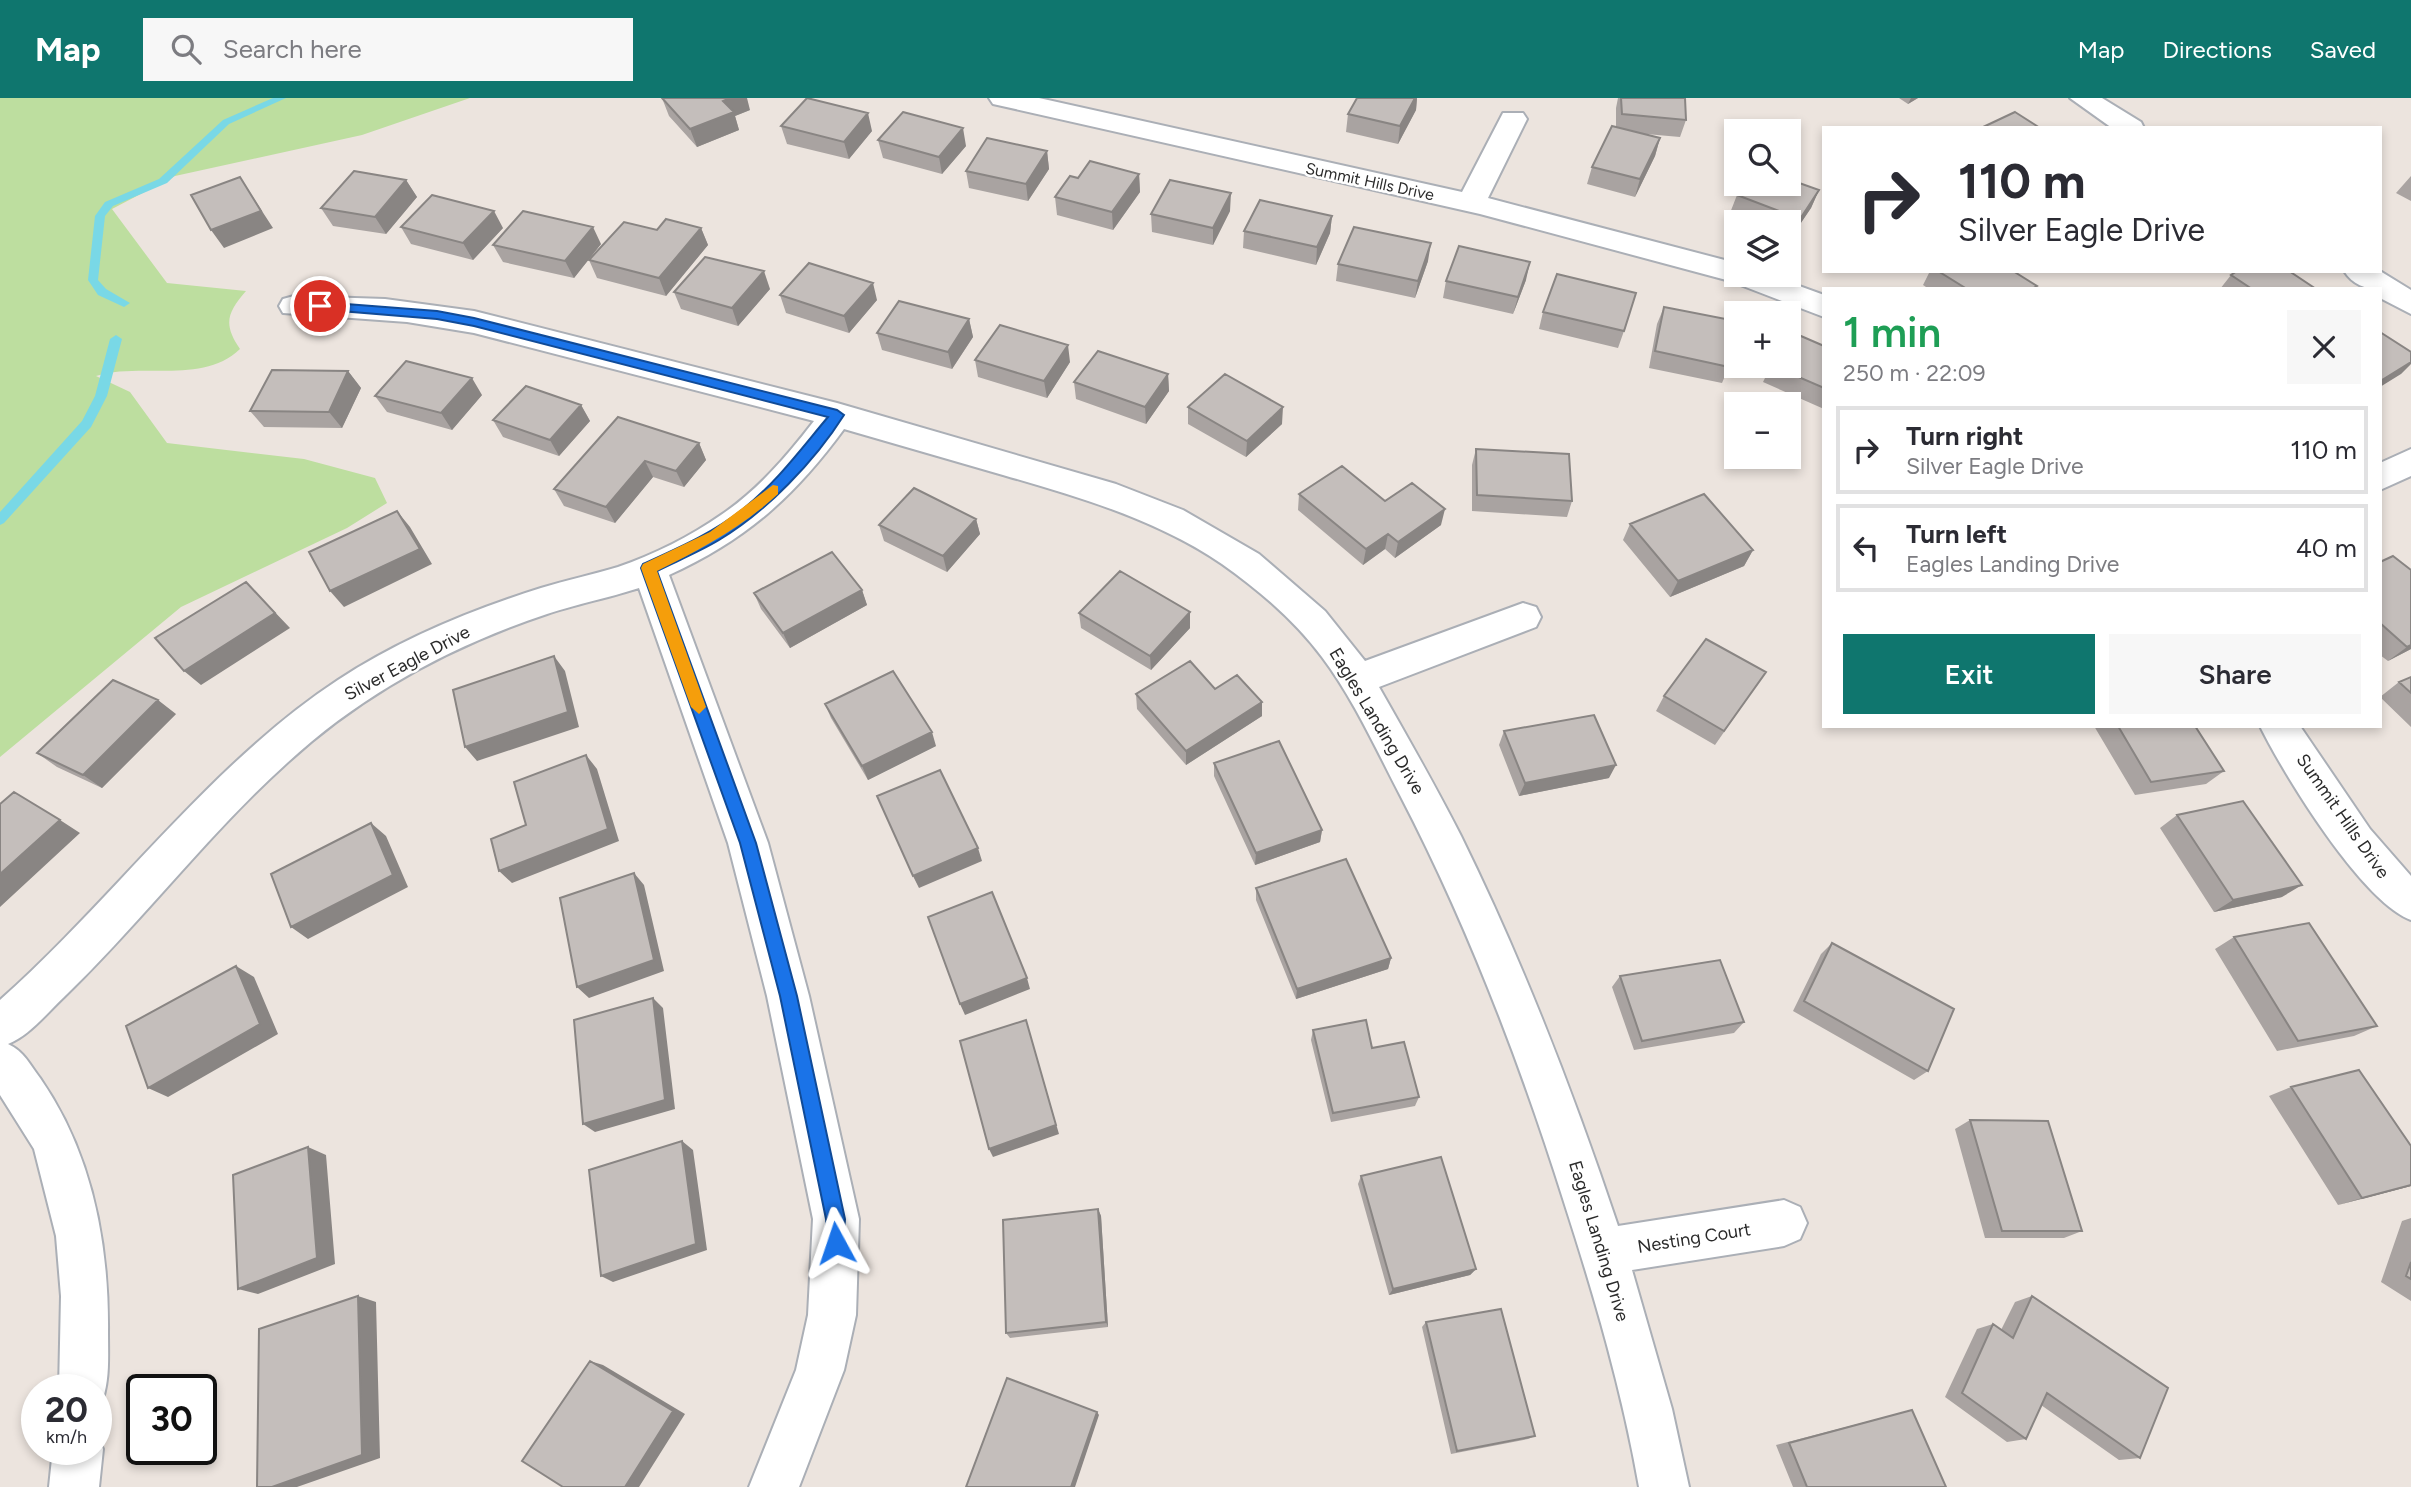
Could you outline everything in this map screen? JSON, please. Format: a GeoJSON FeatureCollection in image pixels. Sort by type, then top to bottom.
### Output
{"type":"FeatureCollection","features":[{"type":"Feature","properties":{"kind":"street","name":"Summit Hills Drive"},"geometry":{"type":"LineString","coordinates":[[1002,98],[1044,102],[1471,203],[1595,233],[1724,270]]}},
{"type":"Feature","properties":{"kind":"street"},"geometry":{"type":"LineString","coordinates":[[2083,98],[2128,126]]}},
{"type":"Feature","properties":{"kind":"street"},"geometry":{"type":"LineString","coordinates":[[1471,203],[1513,119]]}},
{"type":"Feature","properties":{"kind":"street"},"geometry":{"type":"LineString","coordinates":[[2362,273],[2411,304]]}},
{"type":"Feature","properties":{"kind":"street"},"geometry":{"type":"LineString","coordinates":[[1772,287],[1822,306]]}},
{"type":"Feature","properties":{"kind":"street","name":"Eagles Landing Drive"},"geometry":{"type":"LineString","coordinates":[[294,306],[346,306],[437,315],[474,322],[837,415],[1068,482],[1169,518],[1231,552],[1282,593],[1315,622],[1338,650],[1424,800],[1480,921],[1544,1078],[1603,1252],[1651,1416],[1664,1487]]}},
{"type":"Feature","properties":{"kind":"street","name":"Silver Eagle Drive"},"geometry":{"type":"LineString","coordinates":[[0,1027],[40,993],[113,920],[222,802],[295,732],[330,705],[363,682],[494,619],[649,568],[715,536],[748,513],[780,484],[837,415]]}},
{"type":"Feature","properties":{"kind":"street"},"geometry":{"type":"LineString","coordinates":[[2382,477],[2411,461]]}},
{"type":"Feature","properties":{"kind":"street"},"geometry":{"type":"LineString","coordinates":[[649,568],[748,843],[788,996],[836,1219],[832,1315],[820,1370],[774,1487]]}},
{"type":"Feature","properties":{"kind":"street"},"geometry":{"type":"LineString","coordinates":[[1356,680],[1523,617]]}},
{"type":"Feature","properties":{"kind":"street","name":"Summit Hills Drive"},"geometry":{"type":"LineString","coordinates":[[2280,728],[2365,852],[2394,888],[2411,902]]}},
{"type":"Feature","properties":{"kind":"street"},"geometry":{"type":"LineString","coordinates":[[0,1062],[10,1071],[54,1143],[78,1225],[87,1303],[84,1374]]}},
{"type":"Feature","properties":{"kind":"street","name":"Nesting Court"},"geometry":{"type":"LineString","coordinates":[[1603,1252],[1784,1223]]}},
{"type":"Feature","properties":{"kind":"street"},"geometry":{"type":"LineString","coordinates":[[74,1487],[76,1465]]}},
{"type":"Feature","properties":{"kind":"green space"},"geometry":{"type":"Polygon","coordinates":[[[0,98],[470,98],[362,135],[175,176],[112,209],[167,283],[246,291],[231,312],[229,325],[240,349],[225,360],[190,370],[113,372],[96,376],[130,392],[167,443],[304,459],[375,478],[387,503],[347,528],[181,607],[0,757],[0,98]]]}},
{"type":"Feature","properties":{"kind":"building"},"geometry":{"type":"Polygon","coordinates":[[[662,98],[730,98],[723,101],[734,112],[690,129],[662,98]]]}},
{"type":"Feature","properties":{"kind":"building"},"geometry":{"type":"Polygon","coordinates":[[[807,98],[868,113],[844,142],[781,126],[807,98]]]}},
{"type":"Feature","properties":{"kind":"building"},"geometry":{"type":"Polygon","coordinates":[[[1357,98],[1415,98],[1400,126],[1348,114],[1357,98]]]}},
{"type":"Feature","properties":{"kind":"building"},"geometry":{"type":"Polygon","coordinates":[[[1621,98],[1685,98],[1686,120],[1622,114],[1621,98]]]}},
{"type":"Feature","properties":{"kind":"building"},"geometry":{"type":"Polygon","coordinates":[[[903,112],[963,128],[939,157],[878,140],[903,112]]]}},
{"type":"Feature","properties":{"kind":"building"},"geometry":{"type":"Polygon","coordinates":[[[2015,112],[2037,126],[1985,126],[2015,112]]]}},
{"type":"Feature","properties":{"kind":"building"},"geometry":{"type":"Polygon","coordinates":[[[1612,126],[1660,138],[1640,179],[1592,167],[1612,126]]]}},
{"type":"Feature","properties":{"kind":"building"},"geometry":{"type":"Polygon","coordinates":[[[987,138],[1047,151],[1026,184],[966,171],[987,138]]]}},
{"type":"Feature","properties":{"kind":"building"},"geometry":{"type":"Polygon","coordinates":[[[1090,161],[1139,174],[1112,212],[1055,197],[1070,176],[1078,178],[1090,161]]]}},
{"type":"Feature","properties":{"kind":"building"},"geometry":{"type":"Polygon","coordinates":[[[354,171],[406,180],[375,217],[321,208],[354,171]]]}},
{"type":"Feature","properties":{"kind":"building"},"geometry":{"type":"Polygon","coordinates":[[[240,177],[261,211],[211,230],[191,195],[240,177]]]}},
{"type":"Feature","properties":{"kind":"building"},"geometry":{"type":"Polygon","coordinates":[[[1170,180],[1231,193],[1213,228],[1151,214],[1170,180]]]}},
{"type":"Feature","properties":{"kind":"building"},"geometry":{"type":"Polygon","coordinates":[[[1801,184],[1819,190],[1801,217],[1801,210],[1776,210],[1740,196],[1801,196],[1801,184]]]}},
{"type":"Feature","properties":{"kind":"building"},"geometry":{"type":"Polygon","coordinates":[[[432,195],[494,211],[463,243],[401,227],[432,195]]]}},
{"type":"Feature","properties":{"kind":"building"},"geometry":{"type":"Polygon","coordinates":[[[1260,200],[1332,216],[1317,247],[1244,231],[1260,200]]]}},
{"type":"Feature","properties":{"kind":"building"},"geometry":{"type":"Polygon","coordinates":[[[523,211],[593,227],[565,261],[493,245],[523,211]]]}},
{"type":"Feature","properties":{"kind":"building"},"geometry":{"type":"Polygon","coordinates":[[[666,219],[701,228],[659,278],[589,260],[624,222],[657,230],[666,219]]]}},
{"type":"Feature","properties":{"kind":"building"},"geometry":{"type":"Polygon","coordinates":[[[1354,227],[1431,243],[1418,281],[1338,264],[1354,227]]]}},
{"type":"Feature","properties":{"kind":"building"},"geometry":{"type":"Polygon","coordinates":[[[1459,246],[1530,262],[1518,297],[1446,281],[1459,246]]]}},
{"type":"Feature","properties":{"kind":"building"},"geometry":{"type":"Polygon","coordinates":[[[705,257],[764,271],[732,308],[674,292],[705,257]]]}},
{"type":"Feature","properties":{"kind":"building"},"geometry":{"type":"Polygon","coordinates":[[[809,263],[873,283],[844,316],[780,295],[809,263]]]}},
{"type":"Feature","properties":{"kind":"building"},"geometry":{"type":"Polygon","coordinates":[[[1941,273],[2016,273],[2037,286],[2035,287],[1964,287],[1941,273]]]}},
{"type":"Feature","properties":{"kind":"building"},"geometry":{"type":"Polygon","coordinates":[[[2292,273],[2313,287],[2249,287],[2231,275],[2292,273]]]}},
{"type":"Feature","properties":{"kind":"building"},"geometry":{"type":"Polygon","coordinates":[[[1557,274],[1636,293],[1624,331],[1543,312],[1557,274]]]}},
{"type":"Feature","properties":{"kind":"building"},"geometry":{"type":"Polygon","coordinates":[[[899,301],[969,319],[948,352],[877,333],[899,301]]]}},
{"type":"Feature","properties":{"kind":"building"},"geometry":{"type":"Polygon","coordinates":[[[1664,307],[1724,319],[1724,366],[1655,351],[1664,307]]]}},
{"type":"Feature","properties":{"kind":"building"},"geometry":{"type":"Polygon","coordinates":[[[1000,325],[1068,345],[1044,381],[975,360],[1000,325]]]}},
{"type":"Feature","properties":{"kind":"building"},"geometry":{"type":"Polygon","coordinates":[[[2382,333],[2411,352],[2411,362],[2382,380],[2382,333]]]}},
{"type":"Feature","properties":{"kind":"building"},"geometry":{"type":"Polygon","coordinates":[[[1801,336],[1822,345],[1822,387],[1801,378],[1801,336]]]}},
{"type":"Feature","properties":{"kind":"building"},"geometry":{"type":"Polygon","coordinates":[[[1098,351],[1168,374],[1145,407],[1074,382],[1098,351]]]}},
{"type":"Feature","properties":{"kind":"building"},"geometry":{"type":"Polygon","coordinates":[[[406,361],[472,378],[441,413],[375,396],[406,361]]]}},
{"type":"Feature","properties":{"kind":"building"},"geometry":{"type":"Polygon","coordinates":[[[272,370],[348,371],[329,412],[250,411],[272,370]]]}},
{"type":"Feature","properties":{"kind":"building"},"geometry":{"type":"Polygon","coordinates":[[[1225,374],[1283,407],[1247,441],[1188,407],[1225,374]]]}},
{"type":"Feature","properties":{"kind":"building"},"geometry":{"type":"Polygon","coordinates":[[[526,386],[581,405],[550,440],[493,420],[526,386]]]}},
{"type":"Feature","properties":{"kind":"building"},"geometry":{"type":"Polygon","coordinates":[[[618,417],[699,443],[676,471],[645,461],[606,507],[554,489],[618,417]]]}},
{"type":"Feature","properties":{"kind":"building"},"geometry":{"type":"Polygon","coordinates":[[[1476,449],[1569,454],[1572,501],[1477,495],[1476,449]]]}},
{"type":"Feature","properties":{"kind":"building"},"geometry":{"type":"Polygon","coordinates":[[[1342,466],[1385,501],[1412,483],[1445,509],[1398,542],[1388,534],[1366,549],[1299,494],[1342,466]]]}},
{"type":"Feature","properties":{"kind":"building"},"geometry":{"type":"Polygon","coordinates":[[[914,488],[976,519],[943,556],[879,525],[914,488]]]}},
{"type":"Feature","properties":{"kind":"building"},"geometry":{"type":"Polygon","coordinates":[[[1704,494],[1753,550],[1678,581],[1630,524],[1704,494]]]}},
{"type":"Feature","properties":{"kind":"building"},"geometry":{"type":"Polygon","coordinates":[[[397,511],[420,549],[330,591],[309,552],[397,511]]]}},
{"type":"Feature","properties":{"kind":"building"},"geometry":{"type":"Polygon","coordinates":[[[832,552],[862,590],[783,633],[754,593],[832,552]]]}},
{"type":"Feature","properties":{"kind":"building"},"geometry":{"type":"Polygon","coordinates":[[[2393,556],[2411,570],[2411,645],[2407,647],[2382,625],[2382,561],[2393,556]]]}},
{"type":"Feature","properties":{"kind":"building"},"geometry":{"type":"Polygon","coordinates":[[[1120,571],[1190,612],[1150,656],[1079,613],[1120,571]]]}},
{"type":"Feature","properties":{"kind":"building"},"geometry":{"type":"Polygon","coordinates":[[[246,582],[275,613],[184,671],[155,638],[246,582]]]}},
{"type":"Feature","properties":{"kind":"building"},"geometry":{"type":"Polygon","coordinates":[[[1706,639],[1766,672],[1724,731],[1664,696],[1706,639]]]}},
{"type":"Feature","properties":{"kind":"building"},"geometry":{"type":"Polygon","coordinates":[[[554,656],[568,712],[465,747],[453,690],[554,656]]]}},
{"type":"Feature","properties":{"kind":"building"},"geometry":{"type":"Polygon","coordinates":[[[1190,661],[1215,689],[1237,675],[1262,702],[1186,751],[1136,694],[1190,661]]]}},
{"type":"Feature","properties":{"kind":"building"},"geometry":{"type":"Polygon","coordinates":[[[893,671],[932,732],[862,766],[825,704],[893,671]]]}},
{"type":"Feature","properties":{"kind":"building"},"geometry":{"type":"Polygon","coordinates":[[[2411,677],[2411,693],[2399,682],[2411,677]]]}},
{"type":"Feature","properties":{"kind":"building"},"geometry":{"type":"Polygon","coordinates":[[[113,680],[158,700],[83,775],[37,753],[113,680]]]}},
{"type":"Feature","properties":{"kind":"building"},"geometry":{"type":"Polygon","coordinates":[[[1594,715],[1616,765],[1525,783],[1504,731],[1594,715]]]}},
{"type":"Feature","properties":{"kind":"building"},"geometry":{"type":"Polygon","coordinates":[[[2119,728],[2196,728],[2224,771],[2151,782],[2119,728]]]}},
{"type":"Feature","properties":{"kind":"building"},"geometry":{"type":"Polygon","coordinates":[[[1279,741],[1322,830],[1256,853],[1214,763],[1279,741]]]}},
{"type":"Feature","properties":{"kind":"building"},"geometry":{"type":"Polygon","coordinates":[[[586,755],[608,829],[499,871],[491,839],[526,825],[514,782],[586,755]]]}},
{"type":"Feature","properties":{"kind":"building"},"geometry":{"type":"Polygon","coordinates":[[[940,770],[978,848],[913,876],[877,796],[940,770]]]}},
{"type":"Feature","properties":{"kind":"building"},"geometry":{"type":"Polygon","coordinates":[[[14,792],[60,820],[0,874],[0,804],[14,792]]]}},
{"type":"Feature","properties":{"kind":"building"},"geometry":{"type":"Polygon","coordinates":[[[2243,801],[2302,885],[2233,900],[2177,815],[2243,801]]]}},
{"type":"Feature","properties":{"kind":"building"},"geometry":{"type":"Polygon","coordinates":[[[371,823],[393,875],[291,927],[271,874],[371,823]]]}},
{"type":"Feature","properties":{"kind":"building"},"geometry":{"type":"Polygon","coordinates":[[[1346,859],[1391,958],[1297,989],[1256,888],[1346,859]]]}},
{"type":"Feature","properties":{"kind":"building"},"geometry":{"type":"Polygon","coordinates":[[[634,873],[654,960],[577,987],[560,898],[634,873]]]}},
{"type":"Feature","properties":{"kind":"building"},"geometry":{"type":"Polygon","coordinates":[[[992,892],[1027,978],[960,1004],[928,917],[992,892]]]}},
{"type":"Feature","properties":{"kind":"building"},"geometry":{"type":"Polygon","coordinates":[[[2309,923],[2377,1026],[2298,1041],[2234,937],[2309,923]]]}},
{"type":"Feature","properties":{"kind":"building"},"geometry":{"type":"Polygon","coordinates":[[[1832,943],[1954,1009],[1928,1071],[1804,1001],[1832,943]]]}},
{"type":"Feature","properties":{"kind":"building"},"geometry":{"type":"Polygon","coordinates":[[[1720,960],[1744,1022],[1642,1041],[1620,976],[1720,960]]]}},
{"type":"Feature","properties":{"kind":"building"},"geometry":{"type":"Polygon","coordinates":[[[236,966],[260,1024],[148,1088],[126,1026],[236,966]]]}},
{"type":"Feature","properties":{"kind":"building"},"geometry":{"type":"Polygon","coordinates":[[[653,998],[665,1100],[583,1124],[574,1020],[653,998]]]}},
{"type":"Feature","properties":{"kind":"building"},"geometry":{"type":"Polygon","coordinates":[[[1026,1020],[1056,1125],[989,1149],[960,1041],[1026,1020]]]}},
{"type":"Feature","properties":{"kind":"building"},"geometry":{"type":"Polygon","coordinates":[[[1366,1020],[1372,1048],[1404,1042],[1419,1097],[1333,1113],[1313,1030],[1366,1020]]]}},
{"type":"Feature","properties":{"kind":"building"},"geometry":{"type":"Polygon","coordinates":[[[2359,1070],[2411,1146],[2411,1185],[2362,1198],[2291,1087],[2359,1070]]]}},
{"type":"Feature","properties":{"kind":"building"},"geometry":{"type":"Polygon","coordinates":[[[1970,1120],[2048,1121],[2082,1231],[2002,1231],[1970,1120]]]}},
{"type":"Feature","properties":{"kind":"building"},"geometry":{"type":"Polygon","coordinates":[[[682,1141],[696,1244],[601,1276],[589,1170],[682,1141]]]}},
{"type":"Feature","properties":{"kind":"building"},"geometry":{"type":"Polygon","coordinates":[[[308,1147],[317,1258],[238,1289],[233,1175],[308,1147]]]}},
{"type":"Feature","properties":{"kind":"building"},"geometry":{"type":"Polygon","coordinates":[[[1441,1157],[1476,1269],[1393,1289],[1361,1176],[1441,1157]]]}},
{"type":"Feature","properties":{"kind":"building"},"geometry":{"type":"Polygon","coordinates":[[[1098,1209],[1106,1322],[1006,1333],[1003,1220],[1098,1209]]]}},
{"type":"Feature","properties":{"kind":"building"},"geometry":{"type":"Polygon","coordinates":[[[2411,1262],[2411,1279],[2406,1276],[2411,1262]]]}},
{"type":"Feature","properties":{"kind":"building"},"geometry":{"type":"Polygon","coordinates":[[[358,1296],[362,1455],[272,1487],[257,1487],[259,1329],[358,1296]]]}},
{"type":"Feature","properties":{"kind":"building"},"geometry":{"type":"Polygon","coordinates":[[[2032,1296],[2168,1388],[2140,1458],[2047,1393],[2026,1439],[1962,1393],[1993,1324],[2013,1338],[2032,1296]]]}},
{"type":"Feature","properties":{"kind":"building"},"geometry":{"type":"Polygon","coordinates":[[[1501,1309],[1535,1436],[1457,1451],[1426,1322],[1501,1309]]]}},
{"type":"Feature","properties":{"kind":"building"},"geometry":{"type":"Polygon","coordinates":[[[590,1361],[673,1411],[625,1487],[563,1487],[522,1461],[590,1361]]]}},
{"type":"Feature","properties":{"kind":"building"},"geometry":{"type":"Polygon","coordinates":[[[1007,1378],[1097,1412],[1071,1487],[966,1487],[1007,1378]]]}},
{"type":"Feature","properties":{"kind":"building"},"geometry":{"type":"Polygon","coordinates":[[[1912,1410],[1946,1487],[1807,1487],[1789,1443],[1912,1410]]]}},
{"type":"Feature","properties":{"kind":"waterway"},"geometry":{"type":"LineString","coordinates":[[124,303],[102,292],[93,280],[100,216],[109,204],[163,181],[226,122],[281,98]]}},
{"type":"Feature","properties":{"kind":"waterway"},"geometry":{"type":"LineString","coordinates":[[0,520],[87,424],[101,396],[116,339]]}},
{"type":"Feature","properties":{"kind":"slow traffic"},"geometry":{"type":"LineString","coordinates":[[699,707],[649,568],[715,536],[748,513],[773,490]]}},
{"type":"Feature","properties":{"kind":"route"},"geometry":{"type":"LineString","coordinates":[[320,306],[437,315],[474,322],[837,415],[780,484],[748,513],[715,536],[649,568],[748,843],[788,996],[836,1219],[836,1243]]}}]}
